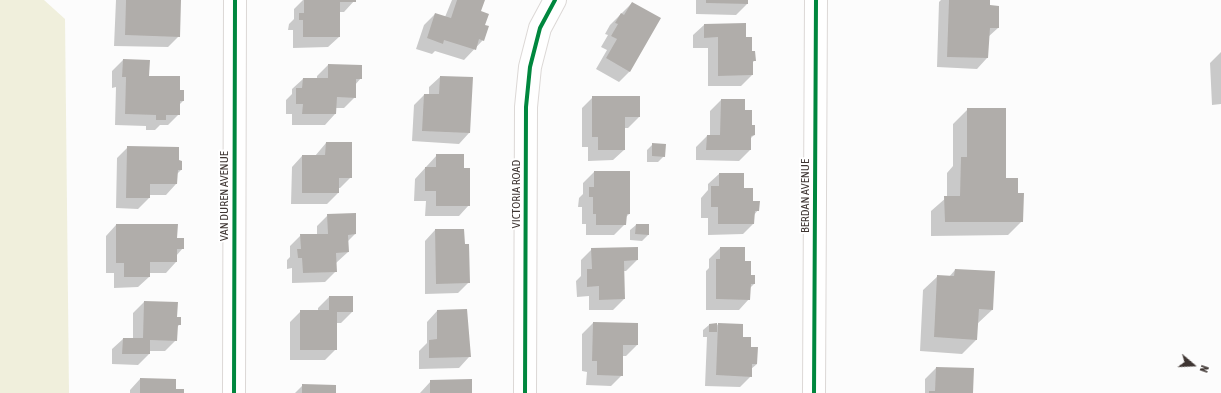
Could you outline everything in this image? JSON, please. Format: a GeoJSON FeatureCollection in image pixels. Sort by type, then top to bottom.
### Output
{"type":"FeatureCollection","features":[{"type":"Feature","properties":{"kind":"street","name":"VAN DUREN AVENUE"},"geometry":{"type":"LineString","coordinates":[[234,393],[235,0]]}},
{"type":"Feature","properties":{"kind":"street","name":"VICTORIA ROAD"},"geometry":{"type":"LineString","coordinates":[[525,393],[527,94],[530,67],[540,28],[555,0]]}},
{"type":"Feature","properties":{"kind":"street","name":"BERDAN AVENUE"},"geometry":{"type":"LineString","coordinates":[[814,393],[816,0]]}},
{"type":"Feature","properties":{"kind":"green space"},"geometry":{"type":"Polygon","coordinates":[[[0,0],[44,0],[65,19],[69,393],[0,393],[0,0]]]}},
{"type":"Feature","properties":{"kind":"building"},"geometry":{"type":"Polygon","coordinates":[[[126,0],[181,0],[180,37],[125,35],[126,0]]]}},
{"type":"Feature","properties":{"kind":"building"},"geometry":{"type":"Polygon","coordinates":[[[304,0],[356,0],[356,2],[340,2],[340,37],[303,37],[303,20],[299,20],[299,13],[304,13],[304,0]]]}},
{"type":"Feature","properties":{"kind":"building"},"geometry":{"type":"Polygon","coordinates":[[[457,0],[485,0],[481,11],[489,14],[485,25],[489,26],[484,41],[479,39],[476,50],[444,40],[443,44],[427,38],[435,13],[451,18],[457,0]]]}},
{"type":"Feature","properties":{"kind":"building"},"geometry":{"type":"Polygon","coordinates":[[[706,0],[748,0],[748,4],[706,3],[706,0]]]}},
{"type":"Feature","properties":{"kind":"building"},"geometry":{"type":"Polygon","coordinates":[[[949,0],[990,0],[990,5],[999,6],[999,28],[990,28],[988,58],[947,57],[949,0]]]}},
{"type":"Feature","properties":{"kind":"building"},"geometry":{"type":"Polygon","coordinates":[[[632,2],[661,18],[630,72],[606,58],[617,39],[611,36],[618,24],[615,23],[621,13],[624,15],[632,2]]]}},
{"type":"Feature","properties":{"kind":"building"},"geometry":{"type":"Polygon","coordinates":[[[746,23],[746,37],[752,37],[752,51],[755,51],[756,61],[753,61],[753,75],[718,76],[718,37],[704,38],[704,24],[746,23]]]}},
{"type":"Feature","properties":{"kind":"building"},"geometry":{"type":"Polygon","coordinates":[[[123,59],[150,60],[149,76],[180,76],[180,90],[184,90],[184,101],[180,101],[180,115],[166,115],[166,120],[156,120],[156,115],[125,114],[126,77],[122,77],[123,59]]]}},
{"type":"Feature","properties":{"kind":"building"},"geometry":{"type":"Polygon","coordinates":[[[328,64],[362,65],[362,79],[356,79],[356,98],[337,97],[336,114],[302,114],[303,104],[296,104],[296,88],[302,88],[303,78],[328,78],[328,64]]]}},
{"type":"Feature","properties":{"kind":"building"},"geometry":{"type":"Polygon","coordinates":[[[440,76],[473,77],[470,133],[422,131],[424,94],[439,94],[440,76]]]}},
{"type":"Feature","properties":{"kind":"building"},"geometry":{"type":"Polygon","coordinates":[[[592,96],[640,96],[640,117],[625,117],[625,150],[598,150],[598,137],[592,137],[592,96]]]}},
{"type":"Feature","properties":{"kind":"building"},"geometry":{"type":"Polygon","coordinates":[[[721,99],[745,99],[745,110],[752,110],[752,125],[755,125],[755,135],[751,136],[751,150],[706,150],[707,135],[720,135],[721,99]]]}},
{"type":"Feature","properties":{"kind":"building"},"geometry":{"type":"Polygon","coordinates":[[[967,108],[1006,108],[1006,178],[1018,178],[1018,193],[1024,193],[1023,222],[945,222],[944,196],[960,196],[961,157],[967,157],[967,108]]]}},
{"type":"Feature","properties":{"kind":"building"},"geometry":{"type":"Polygon","coordinates":[[[326,142],[352,142],[352,178],[339,178],[339,193],[302,193],[302,155],[325,155],[326,142]]]}},
{"type":"Feature","properties":{"kind":"building"},"geometry":{"type":"Polygon","coordinates":[[[652,143],[666,144],[665,157],[652,156],[652,143]]]}},
{"type":"Feature","properties":{"kind":"building"},"geometry":{"type":"Polygon","coordinates":[[[127,146],[179,147],[179,160],[182,161],[182,170],[178,170],[177,184],[150,184],[150,198],[126,198],[127,146]]]}},
{"type":"Feature","properties":{"kind":"building"},"geometry":{"type":"Polygon","coordinates":[[[436,154],[464,154],[464,168],[470,168],[470,206],[436,206],[436,191],[425,191],[425,167],[436,167],[436,154]]]}},
{"type":"Feature","properties":{"kind":"building"},"geometry":{"type":"Polygon","coordinates":[[[594,171],[630,171],[630,214],[627,214],[626,225],[596,225],[596,214],[593,214],[593,197],[589,197],[589,187],[594,187],[594,171]]]}},
{"type":"Feature","properties":{"kind":"building"},"geometry":{"type":"Polygon","coordinates":[[[719,173],[744,173],[744,188],[753,188],[753,201],[760,201],[759,211],[755,211],[754,224],[718,224],[718,207],[711,207],[711,186],[719,186],[719,173]]]}},
{"type":"Feature","properties":{"kind":"building"},"geometry":{"type":"Polygon","coordinates":[[[356,213],[356,234],[348,235],[349,252],[336,253],[337,272],[303,273],[302,258],[298,258],[297,249],[301,249],[300,234],[328,234],[327,214],[356,213]]]}},
{"type":"Feature","properties":{"kind":"building"},"geometry":{"type":"Polygon","coordinates":[[[116,224],[178,224],[177,238],[184,238],[184,249],[177,249],[177,262],[150,262],[150,277],[124,277],[124,263],[116,263],[116,224]]]}},
{"type":"Feature","properties":{"kind":"building"},"geometry":{"type":"Polygon","coordinates":[[[636,224],[649,224],[649,235],[635,234],[636,224]]]}},
{"type":"Feature","properties":{"kind":"building"},"geometry":{"type":"Polygon","coordinates":[[[435,229],[464,229],[465,244],[469,244],[470,283],[436,284],[435,229]]]}},
{"type":"Feature","properties":{"kind":"building"},"geometry":{"type":"Polygon","coordinates":[[[638,247],[638,260],[624,261],[625,299],[599,300],[599,286],[587,287],[587,269],[592,269],[591,248],[638,247]]]}},
{"type":"Feature","properties":{"kind":"building"},"geometry":{"type":"Polygon","coordinates":[[[720,247],[745,247],[745,261],[751,261],[751,275],[755,275],[755,284],[751,284],[750,300],[716,299],[716,259],[720,259],[720,247]]]}},
{"type":"Feature","properties":{"kind":"building"},"geometry":{"type":"Polygon","coordinates":[[[955,269],[995,271],[993,310],[979,309],[977,340],[934,337],[937,275],[954,276],[955,269]]]}},
{"type":"Feature","properties":{"kind":"building"},"geometry":{"type":"Polygon","coordinates":[[[329,296],[353,296],[353,312],[337,312],[337,350],[300,350],[300,310],[329,310],[329,296]]]}},
{"type":"Feature","properties":{"kind":"building"},"geometry":{"type":"Polygon","coordinates":[[[144,301],[178,302],[177,317],[181,317],[181,325],[178,325],[177,341],[150,340],[150,354],[122,354],[123,338],[143,338],[144,301]]]}},
{"type":"Feature","properties":{"kind":"building"},"geometry":{"type":"Polygon","coordinates":[[[467,309],[471,357],[429,358],[429,340],[437,339],[437,310],[467,309]]]}},
{"type":"Feature","properties":{"kind":"building"},"geometry":{"type":"Polygon","coordinates":[[[593,322],[638,323],[638,345],[623,345],[623,376],[597,375],[597,361],[592,361],[593,322]]]}},
{"type":"Feature","properties":{"kind":"building"},"geometry":{"type":"Polygon","coordinates":[[[717,323],[717,332],[709,332],[709,324],[717,323]]]}},
{"type":"Feature","properties":{"kind":"building"},"geometry":{"type":"Polygon","coordinates":[[[718,323],[743,324],[743,337],[751,337],[751,347],[758,347],[757,364],[752,364],[752,377],[716,375],[718,323]]]}},
{"type":"Feature","properties":{"kind":"building"},"geometry":{"type":"Polygon","coordinates":[[[936,367],[974,368],[973,393],[929,393],[929,391],[935,391],[936,367]]]}},
{"type":"Feature","properties":{"kind":"building"},"geometry":{"type":"Polygon","coordinates":[[[140,378],[176,379],[176,389],[184,389],[184,393],[140,393],[140,378]]]}},
{"type":"Feature","properties":{"kind":"building"},"geometry":{"type":"Polygon","coordinates":[[[472,379],[472,393],[430,393],[430,380],[472,379]]]}},
{"type":"Feature","properties":{"kind":"building"},"geometry":{"type":"Polygon","coordinates":[[[302,384],[336,385],[336,393],[302,393],[302,384]]]}},
{"type":"Feature","properties":{"kind":"cycle path"},"geometry":{"type":"LineString","coordinates":[[234,393],[235,0]]}},
{"type":"Feature","properties":{"kind":"cycle path"},"geometry":{"type":"LineString","coordinates":[[525,393],[526,107],[530,67],[540,28],[555,0]]}},
{"type":"Feature","properties":{"kind":"cycle path"},"geometry":{"type":"LineString","coordinates":[[814,393],[816,0]]}}]}
